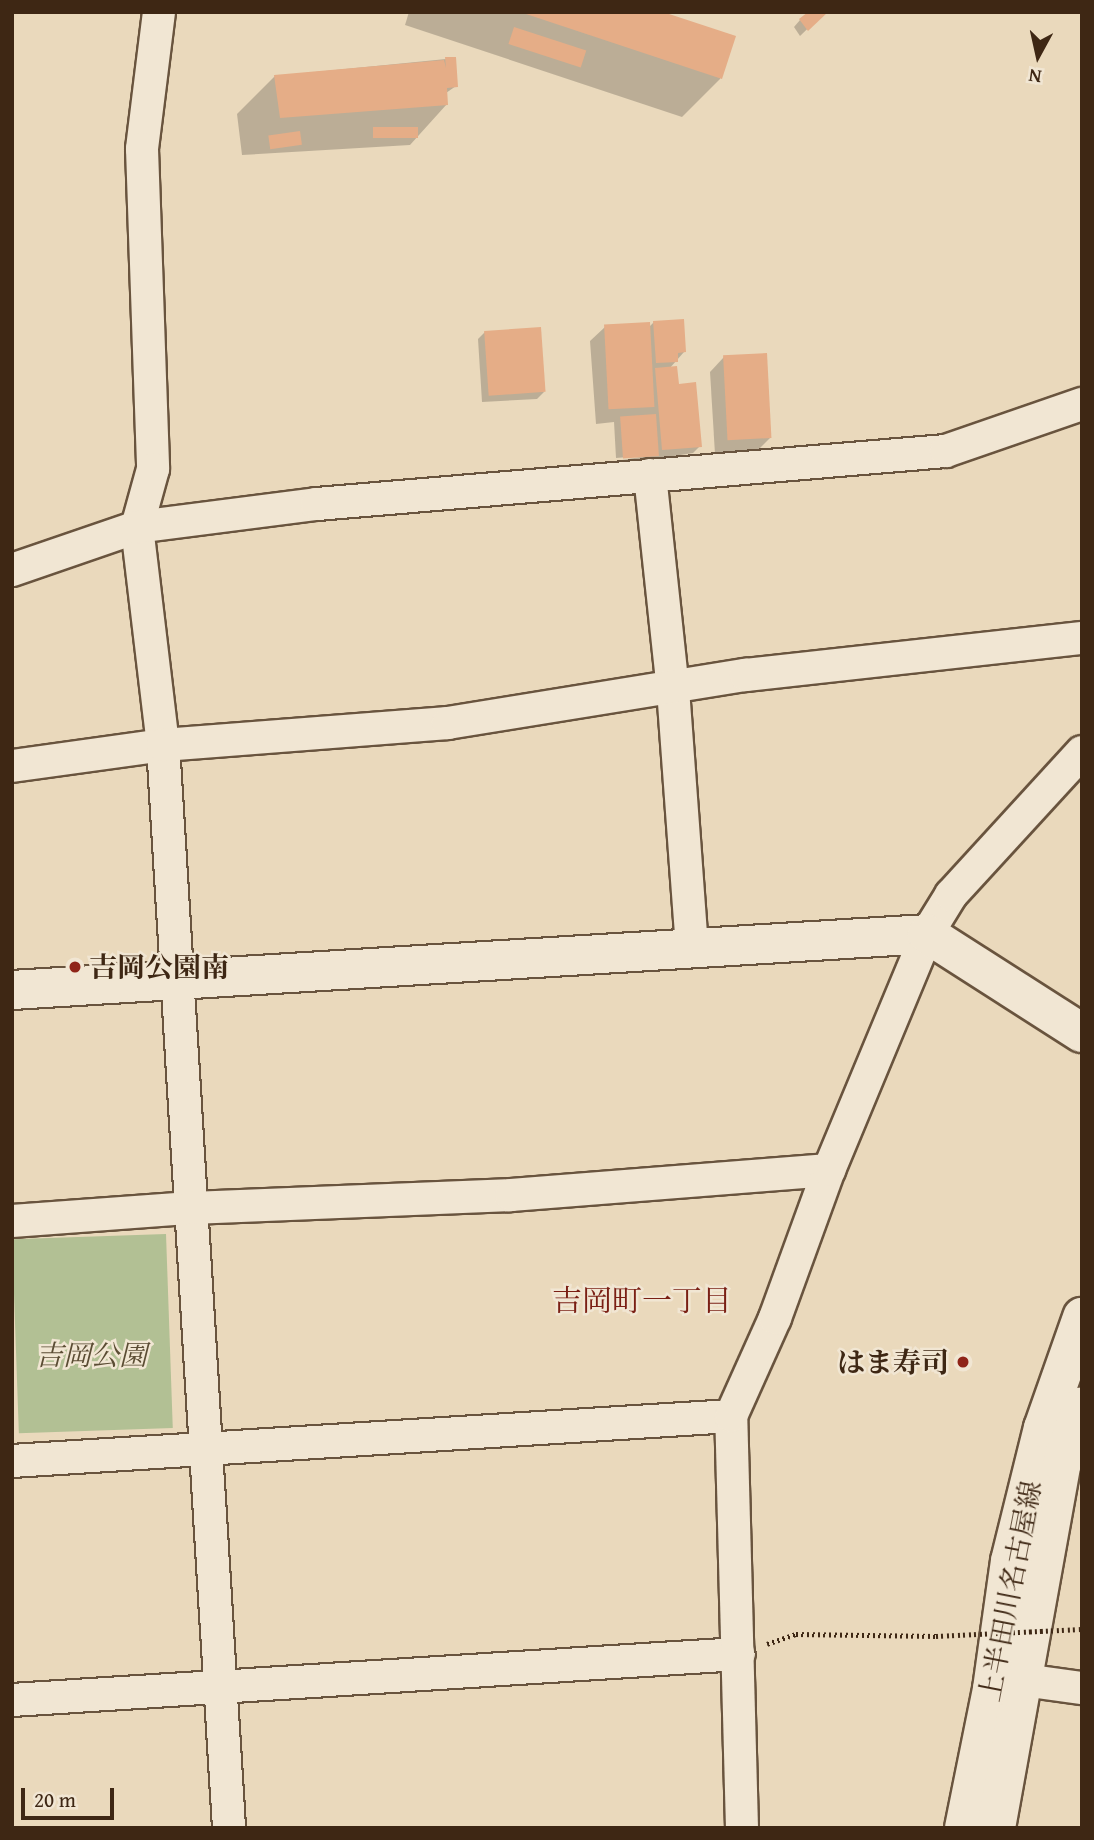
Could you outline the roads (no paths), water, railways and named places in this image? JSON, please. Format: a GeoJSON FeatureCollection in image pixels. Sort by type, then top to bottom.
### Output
{"type":"FeatureCollection","features":[{"type":"Feature","properties":{"kind":"street"},"geometry":{"type":"LineString","coordinates":[[159,12],[142,149],[153,469],[137,527],[163,745],[174,980],[191,1208],[229,1828]]}},
{"type":"Feature","properties":{"kind":"street"},"geometry":{"type":"LineString","coordinates":[[12,570],[137,527],[317,504],[946,451],[1082,404]]}},
{"type":"Feature","properties":{"kind":"street"},"geometry":{"type":"LineString","coordinates":[[650,475],[673,689],[692,947]]}},
{"type":"Feature","properties":{"kind":"street"},"geometry":{"type":"LineString","coordinates":[[12,766],[163,745],[448,723],[673,689],[746,675],[1082,638]]}},
{"type":"Feature","properties":{"kind":"street"},"geometry":{"type":"LineString","coordinates":[[742,1828],[731,1416],[775,1318],[829,1170],[927,934],[951,895],[1082,752]]}},
{"type":"Feature","properties":{"kind":"street"},"geometry":{"type":"LineString","coordinates":[[12,990],[927,934],[1082,1032]]}},
{"type":"Feature","properties":{"kind":"street"},"geometry":{"type":"LineString","coordinates":[[12,1222],[191,1208],[511,1195],[829,1170]]}},
{"type":"Feature","properties":{"kind":"street","name":"上半田川名古屋線"},"geometry":{"type":"LineString","coordinates":[[964,1828],[992,1689],[1010,1561],[1043,1427],[1082,1317]]}},
{"type":"Feature","properties":{"kind":"street","name":"上半田川名古屋線"},"geometry":{"type":"LineString","coordinates":[[996,1828],[1062,1462],[1082,1406]]}},
{"type":"Feature","properties":{"kind":"street"},"geometry":{"type":"LineString","coordinates":[[12,1461],[731,1416]]}},
{"type":"Feature","properties":{"kind":"street"},"geometry":{"type":"LineString","coordinates":[[12,1700],[739,1654]]}},
{"type":"Feature","properties":{"kind":"street"},"geometry":{"type":"LineString","coordinates":[[1024,1680],[1082,1688]]}},
{"type":"Feature","properties":{"kind":"place","name":"吉岡公園南"},"geometry":{"type":"Point","coordinates":[75,967]}},
{"type":"Feature","properties":{"kind":"place","name":"はま寿司"},"geometry":{"type":"Point","coordinates":[963,1362]}},
{"type":"Feature","properties":{"kind":"district","name":"吉岡町一丁目"},"geometry":{"type":"Point","coordinates":[642,1300]}},
{"type":"Feature","properties":{"kind":"park label","name":"吉岡公園"},"geometry":{"type":"Point","coordinates":[91,1355]}}]}
